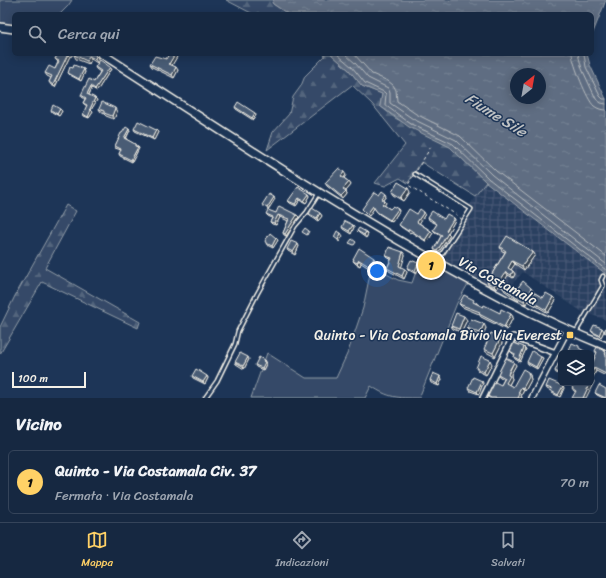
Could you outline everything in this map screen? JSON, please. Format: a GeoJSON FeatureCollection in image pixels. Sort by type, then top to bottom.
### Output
{"type":"FeatureCollection","features":[{"type":"Feature","properties":{"kind":"main road"},"geometry":{"type":"LineString","coordinates":[[0,26],[12,29]]}},
{"type":"Feature","properties":{"kind":"main road","name":"Via Costamala"},"geometry":{"type":"LineString","coordinates":[[105,56],[346,210],[437,263],[513,304],[575,334],[606,346]]}},
{"type":"Feature","properties":{"kind":"street"},"geometry":{"type":"LineString","coordinates":[[532,398],[568,330]]}},
{"type":"Feature","properties":{"kind":"street"},"geometry":{"type":"LineString","coordinates":[[483,398],[513,336],[556,354]]}},
{"type":"Feature","properties":{"kind":"lane"},"geometry":{"type":"LineString","coordinates":[[415,174],[471,209],[437,263]]}},
{"type":"Feature","properties":{"kind":"lane"},"geometry":{"type":"LineString","coordinates":[[205,398],[217,381],[235,344],[238,331],[256,294],[295,226],[308,212],[319,193]]}},
{"type":"Feature","properties":{"kind":"lane"},"geometry":{"type":"LineString","coordinates":[[575,334],[605,285],[601,280],[603,276]]}},
{"type":"Feature","properties":{"kind":"shaded area"},"geometry":{"type":"Polygon","coordinates":[[[486,182],[606,274],[606,320],[581,311],[523,272],[504,293],[437,257],[463,218],[475,196],[486,182]]]}},
{"type":"Feature","properties":{"kind":"green space"},"geometry":{"type":"Polygon","coordinates":[[[0,0],[72,0],[62,12],[12,12],[12,26],[0,24],[0,0]]]}},
{"type":"Feature","properties":{"kind":"green space"},"geometry":{"type":"Polygon","coordinates":[[[226,0],[274,0],[272,2],[273,4],[285,12],[249,12],[226,0]]]}},
{"type":"Feature","properties":{"kind":"green space"},"geometry":{"type":"Polygon","coordinates":[[[325,56],[333,56],[349,70],[362,86],[382,94],[380,106],[395,118],[450,147],[486,182],[475,196],[421,162],[408,183],[400,178],[385,186],[375,183],[405,145],[372,104],[352,85],[267,150],[273,132],[289,114],[293,97],[301,86],[305,76],[325,56]]]}},
{"type":"Feature","properties":{"kind":"green space"},"geometry":{"type":"Polygon","coordinates":[[[66,205],[76,211],[45,268],[140,322],[138,328],[42,282],[0,354],[0,327],[15,296],[66,205]]]}},
{"type":"Feature","properties":{"kind":"green space"},"geometry":{"type":"Polygon","coordinates":[[[421,257],[468,284],[457,303],[419,398],[405,398],[388,395],[371,386],[365,398],[251,398],[267,353],[306,378],[336,378],[348,352],[363,308],[371,269],[377,269],[398,280],[412,283],[421,257]]]}},
{"type":"Feature","properties":{"kind":"water"},"geometry":{"type":"Polygon","coordinates":[[[274,0],[606,0],[594,30],[594,12],[285,12],[272,2],[274,0]]]}},
{"type":"Feature","properties":{"kind":"water","name":"Fiume Sile"},"geometry":{"type":"Polygon","coordinates":[[[333,56],[588,56],[590,65],[606,99],[606,274],[486,182],[450,147],[409,127],[380,106],[382,94],[362,86],[349,70],[333,56]]]}},
{"type":"Feature","properties":{"kind":"building"},"geometry":{"type":"Polygon","coordinates":[[[57,56],[67,56],[53,85],[49,82],[52,76],[45,73],[49,66],[55,69],[59,61],[55,59],[57,56]]]}},
{"type":"Feature","properties":{"kind":"building"},"geometry":{"type":"Polygon","coordinates":[[[76,56],[89,56],[87,61],[76,56]]]}},
{"type":"Feature","properties":{"kind":"building"},"geometry":{"type":"Polygon","coordinates":[[[89,56],[96,56],[95,59],[89,56]]]}},
{"type":"Feature","properties":{"kind":"building"},"geometry":{"type":"Polygon","coordinates":[[[155,56],[166,59],[168,56],[174,56],[169,64],[176,67],[172,75],[150,64],[155,56]]]}},
{"type":"Feature","properties":{"kind":"building"},"geometry":{"type":"Polygon","coordinates":[[[100,60],[110,67],[95,89],[91,86],[87,94],[95,98],[88,117],[83,114],[87,105],[83,103],[86,98],[81,95],[89,79],[94,82],[101,71],[95,67],[100,60]]]}},
{"type":"Feature","properties":{"kind":"building"},"geometry":{"type":"Polygon","coordinates":[[[74,65],[84,69],[79,79],[68,73],[70,67],[73,68],[74,65]]]}},
{"type":"Feature","properties":{"kind":"building"},"geometry":{"type":"Polygon","coordinates":[[[102,102],[115,108],[112,116],[99,109],[102,102]]]}},
{"type":"Feature","properties":{"kind":"building"},"geometry":{"type":"Polygon","coordinates":[[[238,102],[255,113],[252,118],[235,107],[238,102]]]}},
{"type":"Feature","properties":{"kind":"building"},"geometry":{"type":"Polygon","coordinates":[[[53,105],[60,109],[57,114],[51,110],[53,105]]]}},
{"type":"Feature","properties":{"kind":"building"},"geometry":{"type":"Polygon","coordinates":[[[138,121],[156,130],[152,138],[134,129],[138,121]]]}},
{"type":"Feature","properties":{"kind":"building"},"geometry":{"type":"Polygon","coordinates":[[[126,127],[129,129],[124,138],[138,147],[131,160],[119,154],[121,149],[115,146],[121,133],[126,127]]]}},
{"type":"Feature","properties":{"kind":"building"},"geometry":{"type":"Polygon","coordinates":[[[339,168],[344,172],[341,176],[349,182],[343,189],[346,191],[341,196],[325,183],[339,168]]]}},
{"type":"Feature","properties":{"kind":"building"},"geometry":{"type":"Polygon","coordinates":[[[398,182],[408,188],[401,198],[392,192],[398,182]]]}},
{"type":"Feature","properties":{"kind":"building"},"geometry":{"type":"Polygon","coordinates":[[[298,187],[309,194],[304,201],[299,198],[295,204],[288,201],[298,187]]]}},
{"type":"Feature","properties":{"kind":"building"},"geometry":{"type":"Polygon","coordinates":[[[382,191],[386,194],[382,199],[385,201],[382,204],[390,209],[393,206],[398,209],[390,220],[377,212],[373,206],[367,214],[362,209],[374,192],[379,195],[382,191]]]}},
{"type":"Feature","properties":{"kind":"building"},"geometry":{"type":"Polygon","coordinates":[[[269,194],[274,197],[267,208],[262,205],[269,194]]]}},
{"type":"Feature","properties":{"kind":"building"},"geometry":{"type":"Polygon","coordinates":[[[279,206],[297,215],[285,234],[283,233],[289,219],[278,215],[274,223],[270,222],[273,217],[266,214],[268,210],[276,213],[279,206]]]}},
{"type":"Feature","properties":{"kind":"building"},"geometry":{"type":"Polygon","coordinates":[[[312,208],[320,213],[317,218],[309,214],[312,208]]]}},
{"type":"Feature","properties":{"kind":"building"},"geometry":{"type":"Polygon","coordinates":[[[409,209],[417,214],[420,209],[424,212],[417,222],[431,231],[425,240],[409,229],[408,231],[399,225],[409,209]]]}},
{"type":"Feature","properties":{"kind":"building"},"geometry":{"type":"Polygon","coordinates":[[[432,211],[444,219],[447,214],[454,218],[446,231],[448,233],[437,251],[434,249],[442,235],[433,230],[437,224],[428,217],[432,211]]]}},
{"type":"Feature","properties":{"kind":"building"},"geometry":{"type":"Polygon","coordinates":[[[345,221],[353,225],[349,231],[342,227],[345,221]]]}},
{"type":"Feature","properties":{"kind":"building"},"geometry":{"type":"Polygon","coordinates":[[[305,228],[309,231],[307,235],[302,232],[305,228]]]}},
{"type":"Feature","properties":{"kind":"building"},"geometry":{"type":"Polygon","coordinates":[[[359,228],[366,232],[364,235],[357,231],[359,228]]]}},
{"type":"Feature","properties":{"kind":"building"},"geometry":{"type":"Polygon","coordinates":[[[337,231],[341,233],[338,240],[334,237],[337,231]]]}},
{"type":"Feature","properties":{"kind":"building"},"geometry":{"type":"Polygon","coordinates":[[[270,233],[276,238],[272,246],[265,241],[270,233]]]}},
{"type":"Feature","properties":{"kind":"building"},"geometry":{"type":"Polygon","coordinates":[[[507,236],[533,252],[522,266],[512,261],[508,268],[513,271],[511,275],[506,272],[501,279],[517,289],[523,281],[531,288],[530,290],[543,298],[546,293],[553,297],[546,310],[526,298],[524,301],[520,299],[503,288],[504,286],[497,282],[494,286],[487,282],[506,251],[500,247],[507,236]]]}},
{"type":"Feature","properties":{"kind":"building"},"geometry":{"type":"Polygon","coordinates":[[[352,239],[356,242],[354,245],[349,243],[352,239]]]}},
{"type":"Feature","properties":{"kind":"building"},"geometry":{"type":"Polygon","coordinates":[[[291,241],[298,244],[293,252],[287,249],[291,241]]]}},
{"type":"Feature","properties":{"kind":"building"},"geometry":{"type":"Polygon","coordinates":[[[389,247],[403,252],[399,266],[405,269],[402,276],[387,268],[392,258],[386,256],[389,247]]]}},
{"type":"Feature","properties":{"kind":"building"},"geometry":{"type":"Polygon","coordinates":[[[359,248],[374,258],[369,266],[359,260],[357,263],[353,261],[359,248]]]}},
{"type":"Feature","properties":{"kind":"building"},"geometry":{"type":"Polygon","coordinates":[[[411,260],[418,263],[415,271],[407,268],[411,260]]]}},
{"type":"Feature","properties":{"kind":"building"},"geometry":{"type":"Polygon","coordinates":[[[464,295],[483,307],[484,305],[500,313],[501,309],[511,314],[504,327],[479,314],[480,312],[459,304],[464,295]]]}},
{"type":"Feature","properties":{"kind":"building"},"geometry":{"type":"Polygon","coordinates":[[[456,313],[464,316],[459,329],[451,326],[456,313]]]}},
{"type":"Feature","properties":{"kind":"building"},"geometry":{"type":"Polygon","coordinates":[[[471,319],[484,324],[480,333],[467,328],[471,319]]]}},
{"type":"Feature","properties":{"kind":"building"},"geometry":{"type":"Polygon","coordinates":[[[594,325],[602,328],[599,335],[591,331],[594,325]]]}},
{"type":"Feature","properties":{"kind":"building"},"geometry":{"type":"Polygon","coordinates":[[[491,333],[501,337],[493,353],[484,349],[491,333]]]}},
{"type":"Feature","properties":{"kind":"building"},"geometry":{"type":"Polygon","coordinates":[[[514,343],[524,347],[519,360],[514,357],[515,354],[510,351],[514,343]]]}},
{"type":"Feature","properties":{"kind":"building"},"geometry":{"type":"Polygon","coordinates":[[[572,343],[579,346],[579,348],[582,350],[569,350],[572,343]]]}},
{"type":"Feature","properties":{"kind":"building"},"geometry":{"type":"Polygon","coordinates":[[[597,347],[606,352],[606,374],[594,368],[594,360],[597,352],[595,351],[597,347]]]}},
{"type":"Feature","properties":{"kind":"building"},"geometry":{"type":"Polygon","coordinates":[[[532,351],[541,357],[536,367],[527,362],[532,351]]]}},
{"type":"Feature","properties":{"kind":"building"},"geometry":{"type":"Polygon","coordinates":[[[240,353],[248,357],[243,366],[235,362],[240,353]]]}},
{"type":"Feature","properties":{"kind":"building"},"geometry":{"type":"Polygon","coordinates":[[[481,356],[490,360],[484,372],[476,368],[481,356]]]}},
{"type":"Feature","properties":{"kind":"building"},"geometry":{"type":"Polygon","coordinates":[[[259,357],[265,362],[262,368],[255,365],[259,357]]]}},
{"type":"Feature","properties":{"kind":"building"},"geometry":{"type":"Polygon","coordinates":[[[506,358],[514,362],[509,371],[508,375],[510,376],[506,383],[513,387],[523,369],[528,372],[529,377],[523,388],[521,387],[518,393],[520,394],[518,398],[491,398],[488,396],[495,382],[501,385],[505,378],[498,374],[506,358]]]}},
{"type":"Feature","properties":{"kind":"building"},"geometry":{"type":"Polygon","coordinates":[[[558,364],[558,372],[555,371],[558,364]]]}},
{"type":"Feature","properties":{"kind":"building"},"geometry":{"type":"Polygon","coordinates":[[[196,369],[207,376],[203,382],[192,376],[196,369]]]}},
{"type":"Feature","properties":{"kind":"building"},"geometry":{"type":"Polygon","coordinates":[[[433,373],[440,376],[437,384],[430,380],[433,373]]]}},
{"type":"Feature","properties":{"kind":"building"},"geometry":{"type":"Polygon","coordinates":[[[473,377],[482,381],[477,392],[468,388],[473,377]]]}},
{"type":"Feature","properties":{"kind":"building"},"geometry":{"type":"Polygon","coordinates":[[[549,380],[558,384],[558,386],[563,386],[558,395],[551,391],[552,389],[546,387],[549,380]]]}},
{"type":"Feature","properties":{"kind":"building"},"geometry":{"type":"Polygon","coordinates":[[[599,385],[606,389],[606,398],[595,393],[599,385]]]}},
{"type":"Feature","properties":{"kind":"building"},"geometry":{"type":"Polygon","coordinates":[[[573,386],[589,386],[583,398],[572,398],[576,391],[572,388],[573,386]]]}},
{"type":"Feature","properties":{"kind":"place","name":"Quinto - Via Costamala Civ. 37"},"geometry":{"type":"Point","coordinates":[431,265]}},
{"type":"Feature","properties":{"kind":"place","name":"Quinto - Via Costamala Bivio Via Everest"},"geometry":{"type":"Point","coordinates":[570,335]}}]}
